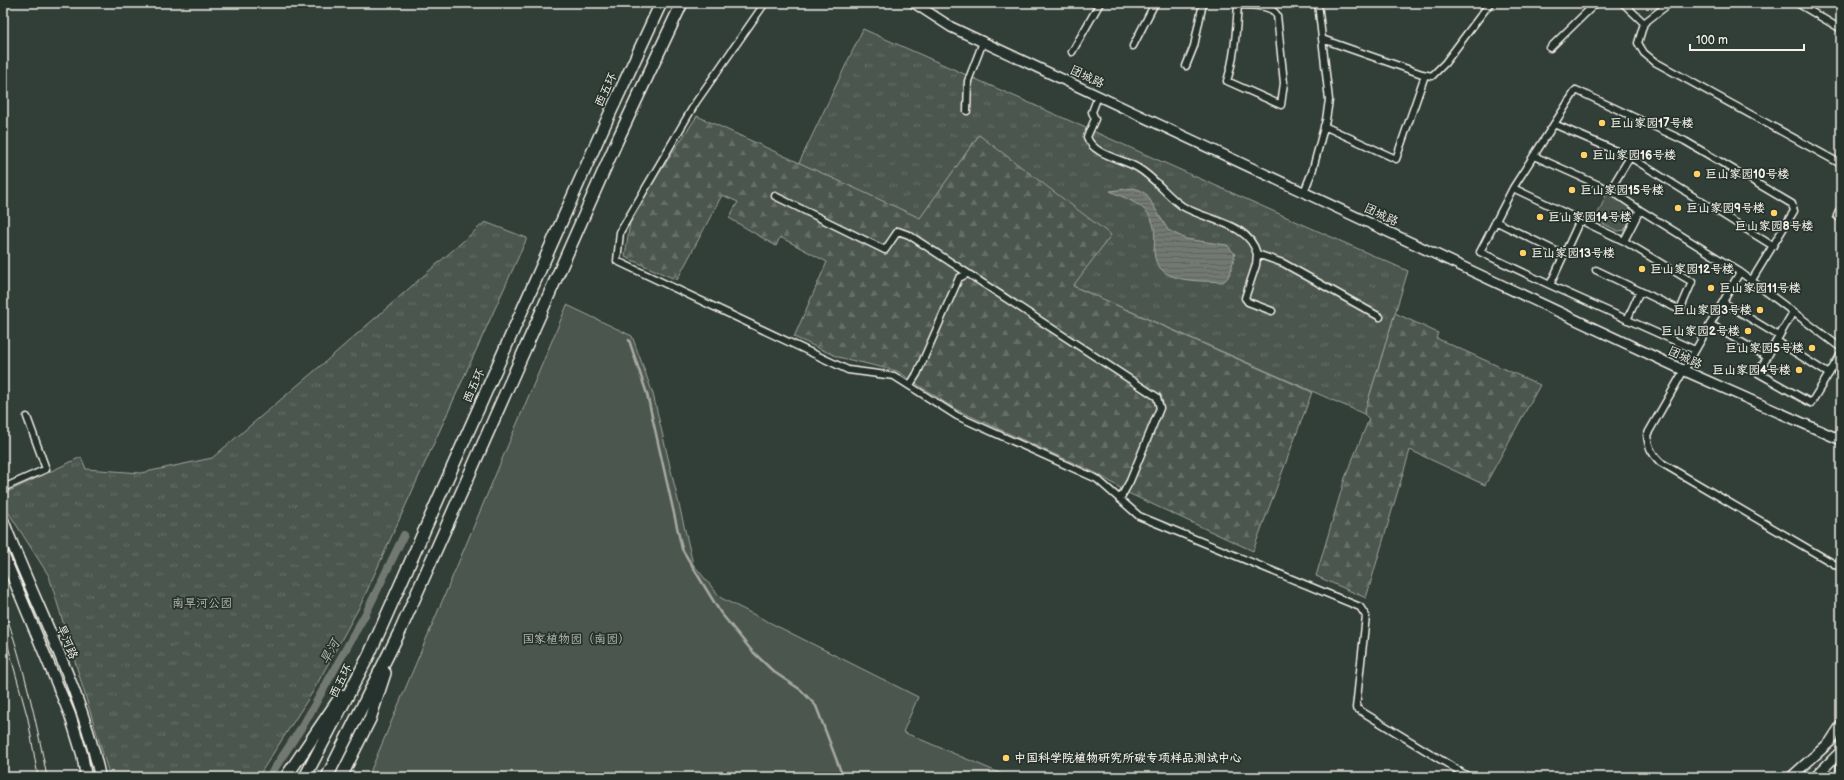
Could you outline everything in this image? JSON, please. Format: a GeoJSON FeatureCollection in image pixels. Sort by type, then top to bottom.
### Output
{"type":"FeatureCollection","features":[{"type":"Feature","properties":{"kind":"highway","name":"西五环"},"geometry":{"type":"LineString","coordinates":[[305,777],[369,655],[600,135],[661,3]]}},
{"type":"Feature","properties":{"kind":"highway"},"geometry":{"type":"LineString","coordinates":[[326,777],[401,629],[614,148],[682,3]]}},
{"type":"Feature","properties":{"kind":"highway"},"geometry":{"type":"LineString","coordinates":[[342,777],[370,719],[401,629]]}},
{"type":"Feature","properties":{"kind":"highway"},"geometry":{"type":"LineString","coordinates":[[286,777],[369,655]]}},
{"type":"Feature","properties":{"kind":"main road","name":"旱河路"},"geometry":{"type":"LineString","coordinates":[[3,520],[81,710],[94,750],[100,777]]}},
{"type":"Feature","properties":{"kind":"main road","name":"旱河路"},"geometry":{"type":"LineString","coordinates":[[3,554],[70,715],[82,754],[86,777]]}},
{"type":"Feature","properties":{"kind":"street"},"geometry":{"type":"LineString","coordinates":[[765,3],[696,102],[620,232],[617,262],[848,370],[894,376],[957,416],[1097,479],[1140,516],[1360,607],[1366,616],[1356,708],[1469,777]]}},
{"type":"Feature","properties":{"kind":"street","name":"团城路"},"geometry":{"type":"LineString","coordinates":[[914,3],[950,27],[1685,371],[1841,440]]}},
{"type":"Feature","properties":{"kind":"street"},"geometry":{"type":"LineString","coordinates":[[1072,52],[1100,3]]}},
{"type":"Feature","properties":{"kind":"street"},"geometry":{"type":"LineString","coordinates":[[1133,46],[1155,3]]}},
{"type":"Feature","properties":{"kind":"street"},"geometry":{"type":"LineString","coordinates":[[1186,66],[1194,46],[1203,3]]}},
{"type":"Feature","properties":{"kind":"street"},"geometry":{"type":"LineString","coordinates":[[1304,192],[1312,172],[1329,100],[1318,3]]}},
{"type":"Feature","properties":{"kind":"street"},"geometry":{"type":"LineString","coordinates":[[1322,39],[1432,76],[1445,63],[1490,3]]}},
{"type":"Feature","properties":{"kind":"street"},"geometry":{"type":"LineString","coordinates":[[1550,48],[1596,3]]}},
{"type":"Feature","properties":{"kind":"street"},"geometry":{"type":"LineString","coordinates":[[1623,3],[1644,23]]}},
{"type":"Feature","properties":{"kind":"street"},"geometry":{"type":"LineString","coordinates":[[1670,3],[1644,23],[1638,43],[1644,53],[1655,62],[1841,164]]}},
{"type":"Feature","properties":{"kind":"street"},"geometry":{"type":"LineString","coordinates":[[1797,3],[1841,29]]}},
{"type":"Feature","properties":{"kind":"street"},"geometry":{"type":"LineString","coordinates":[[1239,4],[1269,8],[1274,10],[1277,15],[1284,83],[1281,105],[1227,81],[1235,52],[1239,4]]}},
{"type":"Feature","properties":{"kind":"street"},"geometry":{"type":"LineString","coordinates":[[967,111],[968,81],[983,42]]}},
{"type":"Feature","properties":{"kind":"street"},"geometry":{"type":"LineString","coordinates":[[1324,126],[1396,159],[1425,74]]}},
{"type":"Feature","properties":{"kind":"street"},"geometry":{"type":"LineString","coordinates":[[1695,350],[1480,252],[1513,188],[1576,90],[1685,141],[1792,204],[1794,211],[1752,280]]}},
{"type":"Feature","properties":{"kind":"street"},"geometry":{"type":"LineString","coordinates":[[1098,96],[1092,112],[1095,119],[1087,137],[1090,145],[1136,167],[1152,178],[1167,194],[1183,206],[1235,228],[1246,235],[1255,246],[1257,254],[1256,265],[1245,298],[1248,302],[1272,311]]}},
{"type":"Feature","properties":{"kind":"street"},"geometry":{"type":"LineString","coordinates":[[1554,124],[1630,157],[1773,246]]}},
{"type":"Feature","properties":{"kind":"street"},"geometry":{"type":"LineString","coordinates":[[1534,156],[1610,190],[1752,280],[1841,348]]}},
{"type":"Feature","properties":{"kind":"street"},"geometry":{"type":"LineString","coordinates":[[1610,190],[1630,157]]}},
{"type":"Feature","properties":{"kind":"street"},"geometry":{"type":"LineString","coordinates":[[1513,188],[1624,241],[1692,282],[1680,310],[1596,270]]}},
{"type":"Feature","properties":{"kind":"street"},"geometry":{"type":"LineString","coordinates":[[775,196],[885,250],[898,231],[909,235],[967,274],[999,292],[1157,397],[1160,408],[1130,482],[1120,499]]}},
{"type":"Feature","properties":{"kind":"street"},"geometry":{"type":"LineString","coordinates":[[1841,207],[1837,216],[1841,219]]}},
{"type":"Feature","properties":{"kind":"street"},"geometry":{"type":"LineString","coordinates":[[1624,241],[1640,210]]}},
{"type":"Feature","properties":{"kind":"street"},"geometry":{"type":"LineString","coordinates":[[1550,285],[1580,220]]}},
{"type":"Feature","properties":{"kind":"street"},"geometry":{"type":"LineString","coordinates":[[1495,222],[1564,255]]}},
{"type":"Feature","properties":{"kind":"street"},"geometry":{"type":"LineString","coordinates":[[1257,254],[1283,263],[1380,317]]}},
{"type":"Feature","properties":{"kind":"street"},"geometry":{"type":"LineString","coordinates":[[1740,272],[1695,350],[1685,371],[1647,435],[1648,443],[1652,453],[1660,462],[1841,568]]}},
{"type":"Feature","properties":{"kind":"street"},"geometry":{"type":"LineString","coordinates":[[910,385],[917,374],[959,278],[967,274]]}},
{"type":"Feature","properties":{"kind":"street"},"geometry":{"type":"LineString","coordinates":[[1627,320],[1640,291]]}},
{"type":"Feature","properties":{"kind":"street"},"geometry":{"type":"LineString","coordinates":[[1723,302],[1829,374]]}},
{"type":"Feature","properties":{"kind":"street"},"geometry":{"type":"LineString","coordinates":[[1793,312],[1758,373],[1811,403],[1841,354]]}},
{"type":"Feature","properties":{"kind":"street"},"geometry":{"type":"LineString","coordinates":[[1710,324],[1767,357]]}},
{"type":"Feature","properties":{"kind":"street"},"geometry":{"type":"LineString","coordinates":[[5,488],[46,469],[27,417]]}},
{"type":"Feature","properties":{"kind":"street"},"geometry":{"type":"LineString","coordinates":[[1791,777],[1830,742],[1841,725]]}},
{"type":"Feature","properties":{"kind":"street"},"geometry":{"type":"LineString","coordinates":[[1815,777],[1841,751]]}},
{"type":"Feature","properties":{"kind":"street"},"geometry":{"type":"LineString","coordinates":[[1839,777],[1841,751]]}},
{"type":"Feature","properties":{"kind":"green space"},"geometry":{"type":"Polygon","coordinates":[[[863,29],[1408,271],[1364,414],[1073,286],[979,135],[920,219],[799,163],[863,29]]]}},
{"type":"Feature","properties":{"kind":"green space"},"geometry":{"type":"Polygon","coordinates":[[[697,116],[920,218],[979,135],[1111,235],[1073,286],[1312,392],[1253,551],[1128,493],[1098,474],[955,409],[897,371],[838,357],[794,337],[827,262],[780,237],[776,246],[729,218],[738,202],[722,195],[677,280],[625,257],[631,215],[697,116]]]}},
{"type":"Feature","properties":{"kind":"green space"},"geometry":{"type":"Polygon","coordinates":[[[1608,191],[1636,207],[1625,230],[1618,231],[1595,220],[1608,191]]]}},
{"type":"Feature","properties":{"kind":"green space","name":"南旱河公园"},"geometry":{"type":"Polygon","coordinates":[[[485,222],[527,238],[361,604],[312,693],[258,777],[110,777],[49,576],[3,504],[3,494],[81,457],[86,469],[141,473],[212,458],[325,362],[485,222]]]}},
{"type":"Feature","properties":{"kind":"green space","name":"国家植物园（南园）"},"geometry":{"type":"Polygon","coordinates":[[[567,305],[632,336],[653,394],[693,564],[721,598],[918,697],[903,732],[1009,777],[368,777],[567,305]]]}},
{"type":"Feature","properties":{"kind":"green space"},"geometry":{"type":"Polygon","coordinates":[[[1395,313],[1438,333],[1436,338],[1540,385],[1485,485],[1410,450],[1366,598],[1316,576],[1345,478],[1369,419],[1364,414],[1395,313]]]}},
{"type":"Feature","properties":{"kind":"shaded area"},"geometry":{"type":"Polygon","coordinates":[[[1133,188],[1140,190],[1147,195],[1168,230],[1186,239],[1227,245],[1235,254],[1230,273],[1223,282],[1180,278],[1170,275],[1161,269],[1156,261],[1154,250],[1154,227],[1149,215],[1141,207],[1110,191],[1133,188]]]}},
{"type":"Feature","properties":{"kind":"waterway"},"geometry":{"type":"LineString","coordinates":[[629,340],[647,394],[682,549],[720,612],[752,651],[774,672],[801,690],[816,706],[843,777]]}},
{"type":"Feature","properties":{"kind":"waterway","name":"旱河"},"geometry":{"type":"LineString","coordinates":[[269,777],[305,722],[366,613],[404,535]]}},
{"type":"Feature","properties":{"kind":"tram line"},"geometry":{"type":"LineString","coordinates":[[3,606],[17,648],[47,777]]}},
{"type":"Feature","properties":{"kind":"tram line"},"geometry":{"type":"LineString","coordinates":[[3,628],[28,719],[38,777]]}},
{"type":"Feature","properties":{"kind":"place","name":"巨山家园17号楼"},"geometry":{"type":"Point","coordinates":[1602,123]}},
{"type":"Feature","properties":{"kind":"place","name":"巨山家园16号楼"},"geometry":{"type":"Point","coordinates":[1584,155]}},
{"type":"Feature","properties":{"kind":"place","name":"巨山家园10号楼"},"geometry":{"type":"Point","coordinates":[1697,174]}},
{"type":"Feature","properties":{"kind":"place","name":"巨山家园15号楼"},"geometry":{"type":"Point","coordinates":[1572,190]}},
{"type":"Feature","properties":{"kind":"place","name":"巨山家园9号楼"},"geometry":{"type":"Point","coordinates":[1678,208]}},
{"type":"Feature","properties":{"kind":"place","name":"巨山家园8号楼"},"geometry":{"type":"Point","coordinates":[1774,213]}},
{"type":"Feature","properties":{"kind":"place","name":"巨山家园14号楼"},"geometry":{"type":"Point","coordinates":[1540,217]}},
{"type":"Feature","properties":{"kind":"place","name":"巨山家园13号楼"},"geometry":{"type":"Point","coordinates":[1523,253]}},
{"type":"Feature","properties":{"kind":"place","name":"巨山家园12号楼"},"geometry":{"type":"Point","coordinates":[1642,269]}},
{"type":"Feature","properties":{"kind":"place","name":"巨山家园11号楼"},"geometry":{"type":"Point","coordinates":[1711,288]}},
{"type":"Feature","properties":{"kind":"place","name":"巨山家园3号楼"},"geometry":{"type":"Point","coordinates":[1760,310]}},
{"type":"Feature","properties":{"kind":"place","name":"巨山家园2号楼"},"geometry":{"type":"Point","coordinates":[1748,331]}},
{"type":"Feature","properties":{"kind":"place","name":"巨山家园5号楼"},"geometry":{"type":"Point","coordinates":[1812,348]}},
{"type":"Feature","properties":{"kind":"place","name":"巨山家园4号楼"},"geometry":{"type":"Point","coordinates":[1799,370]}},
{"type":"Feature","properties":{"kind":"place","name":"中国科学院植物研究所碳专项样品测试中心"},"geometry":{"type":"Point","coordinates":[1006,758]}}]}
